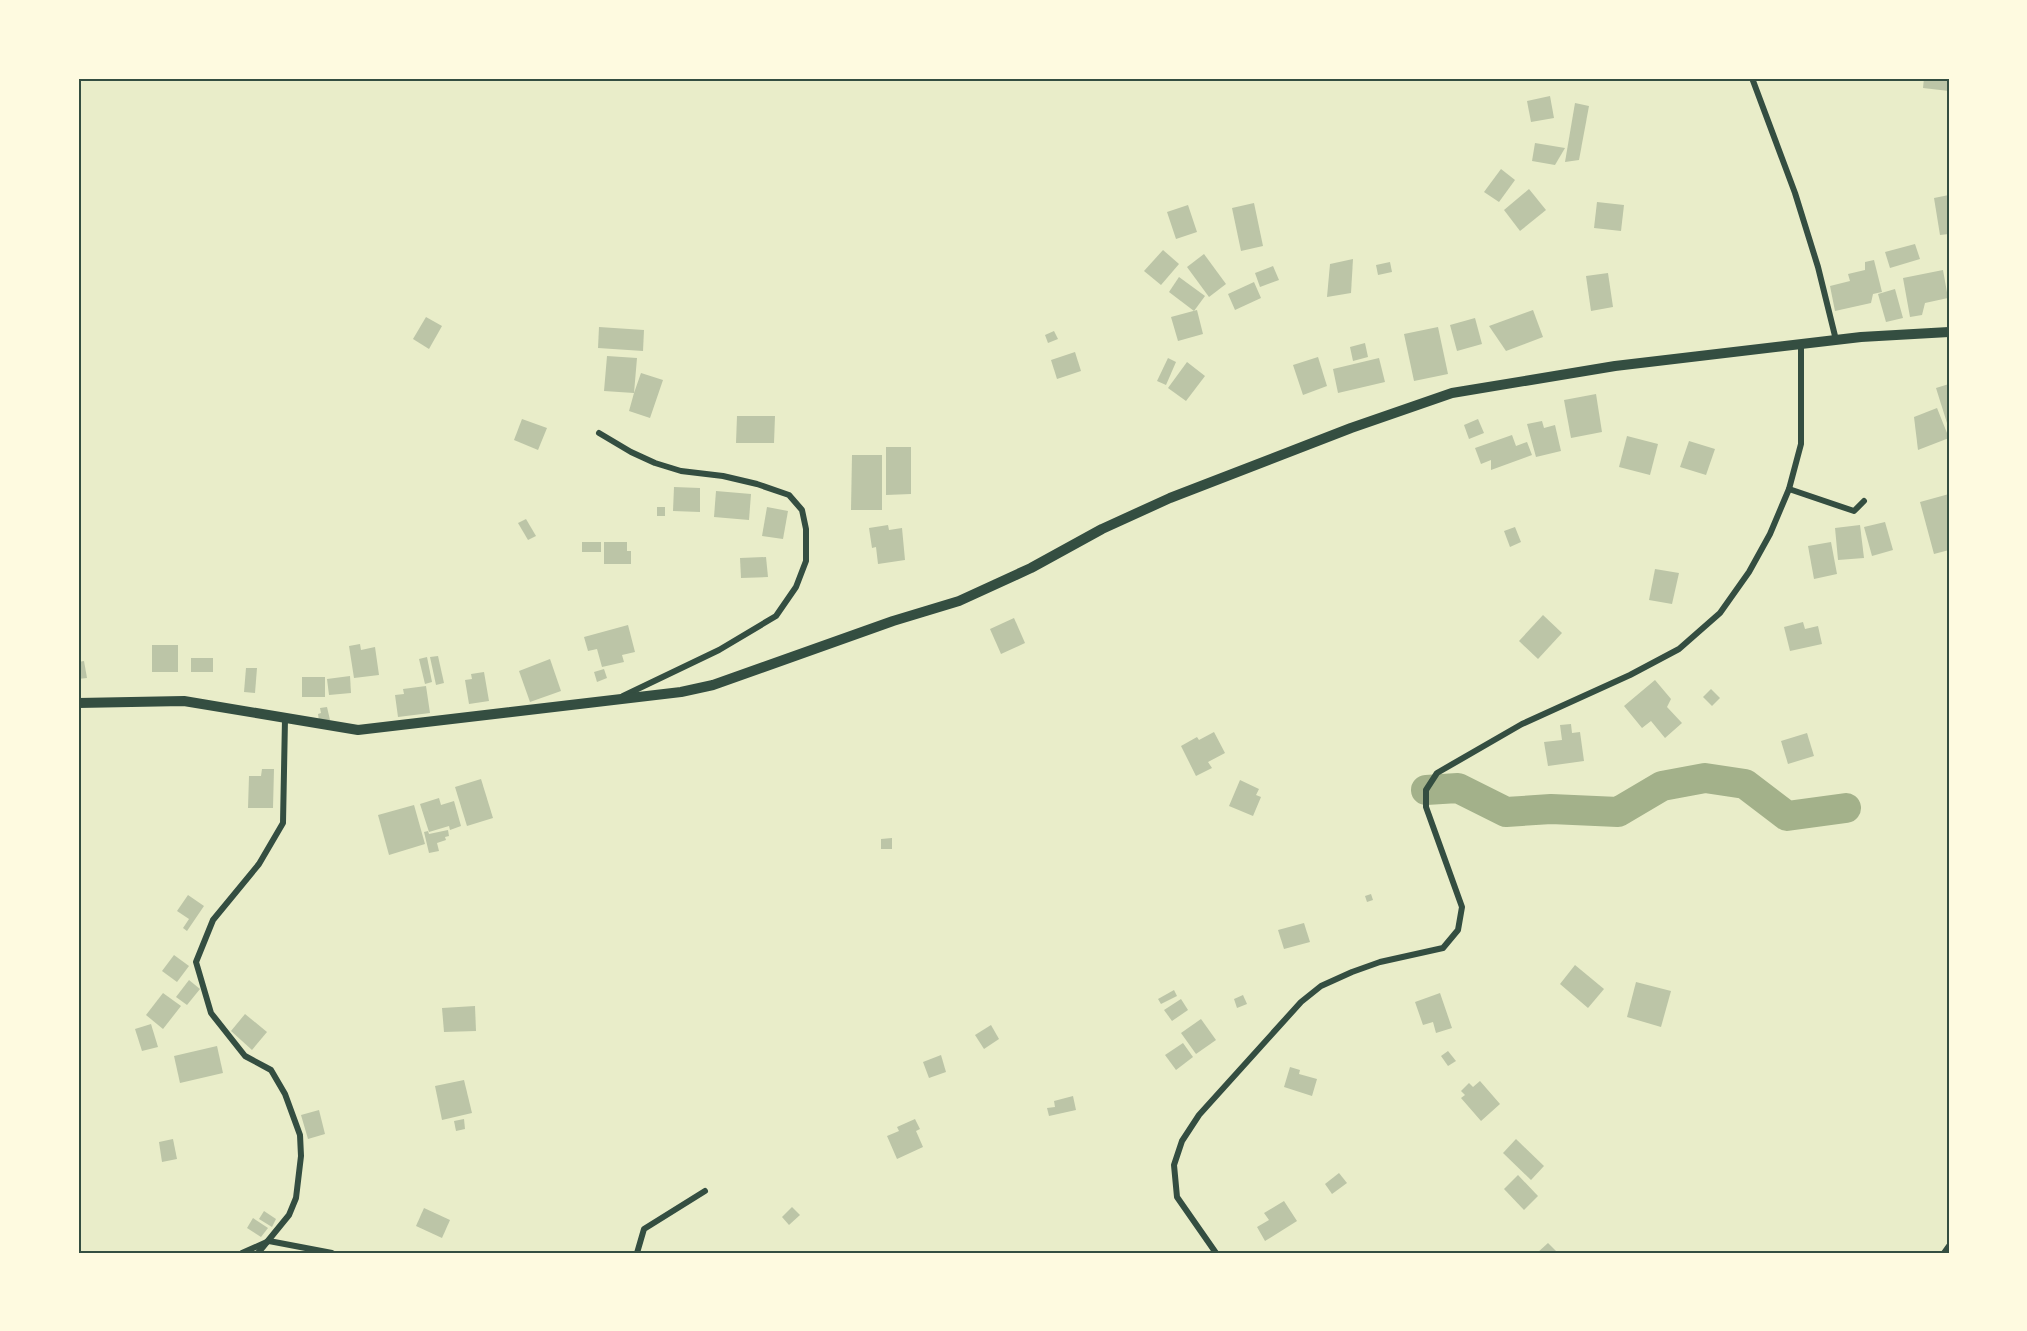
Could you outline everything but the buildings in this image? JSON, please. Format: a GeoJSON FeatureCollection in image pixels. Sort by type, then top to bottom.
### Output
{"type":"FeatureCollection","features":[{"type":"Feature","properties":{"kind":"street"},"geometry":{"type":"LineString","coordinates":[[1752,78],[1795,193],[1818,267],[1836,340]]}},
{"type":"Feature","properties":{"kind":"street"},"geometry":{"type":"LineString","coordinates":[[78,703],[184,701],[358,730],[681,692],[713,685],[893,621],[959,601],[1031,568],[1102,529],[1170,498],[1351,428],[1452,393],[1615,366],[1836,340],[1949,332]]}},
{"type":"Feature","properties":{"kind":"street"},"geometry":{"type":"LineString","coordinates":[[1216,1253],[1177,1197],[1174,1165],[1182,1141],[1198,1115],[1263,1046],[1294,1009],[1321,986],[1380,962],[1443,948],[1458,930],[1462,907],[1426,807],[1426,790],[1437,773],[1522,724],[1630,675],[1679,649],[1720,612],[1749,572],[1770,534],[1789,489],[1801,444],[1801,345]]}},
{"type":"Feature","properties":{"kind":"street"},"geometry":{"type":"LineString","coordinates":[[599,433],[656,463],[681,471],[723,476],[757,484],[789,495],[802,510],[806,529],[806,561],[796,587],[776,616],[719,650],[617,699]]}},
{"type":"Feature","properties":{"kind":"street"},"geometry":{"type":"LineString","coordinates":[[1789,489],[1854,511],[1864,501]]}},
{"type":"Feature","properties":{"kind":"street"},"geometry":{"type":"LineString","coordinates":[[258,1253],[289,1215],[296,1197],[301,1156],[300,1135],[285,1094],[271,1070],[245,1056],[211,1013],[196,962],[213,920],[259,864],[283,823],[285,719]]}},
{"type":"Feature","properties":{"kind":"street"},"geometry":{"type":"LineString","coordinates":[[637,1253],[644,1229],[705,1191]]}},
{"type":"Feature","properties":{"kind":"street"},"geometry":{"type":"LineString","coordinates":[[242,1253],[269,1241],[332,1253]]}},
{"type":"Feature","properties":{"kind":"street"},"geometry":{"type":"LineString","coordinates":[[1944,1253],[1949,1246]]}},
{"type":"Feature","properties":{"kind":"waterway"},"geometry":{"type":"LineString","coordinates":[[1426,790],[1458,788],[1506,812],[1551,809],[1618,812],[1662,786],[1705,778],[1745,784],[1787,816],[1846,808]]}}]}
